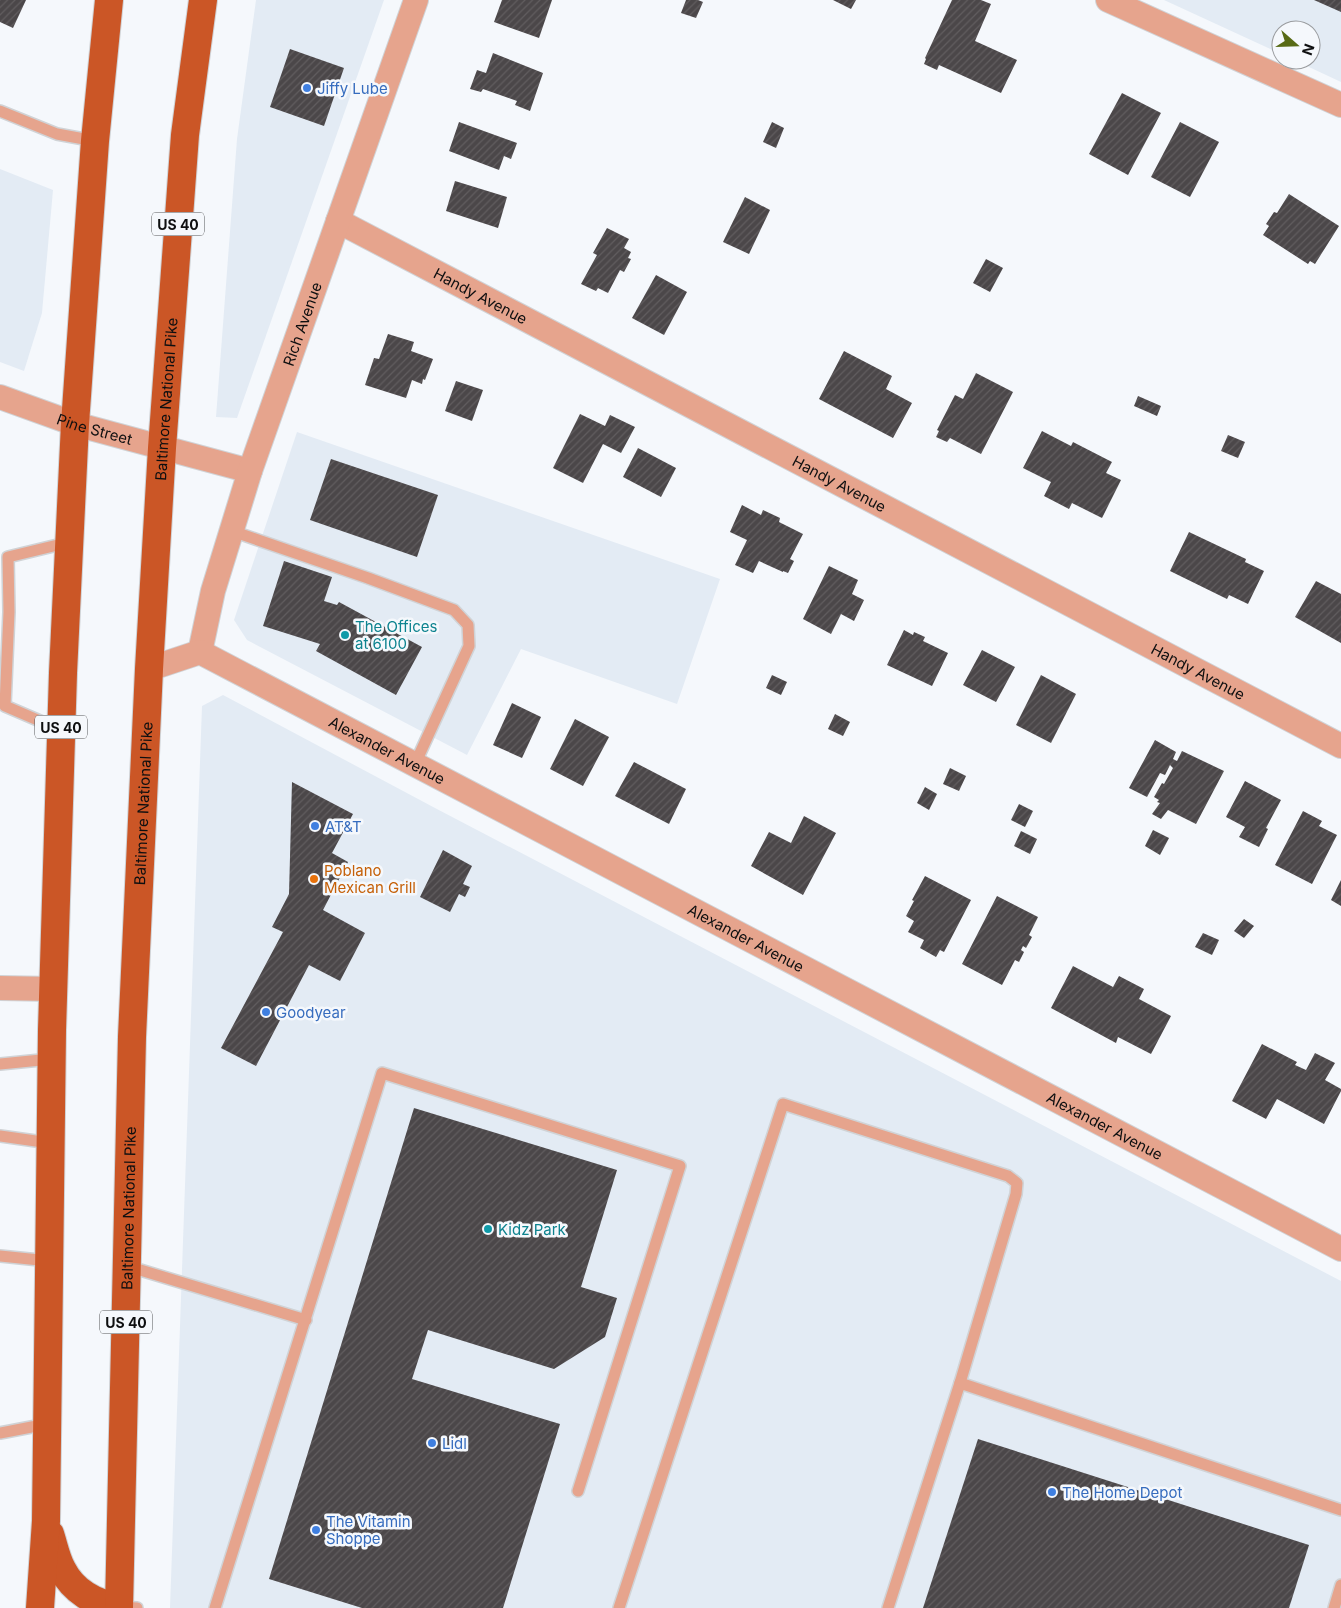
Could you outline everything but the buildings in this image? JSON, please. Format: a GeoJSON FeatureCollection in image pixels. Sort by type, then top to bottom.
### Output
{"type":"FeatureCollection","features":[{"type":"Feature","properties":{"kind":"main road","name":"US 40"},"geometry":{"type":"LineString","coordinates":[[40,1608],[46,1521],[50,1143],[61,730],[76,424],[95,140],[110,0]]}},
{"type":"Feature","properties":{"kind":"main road","name":"Baltimore National Pike"},"geometry":{"type":"LineString","coordinates":[[125,1608],[127,1266],[132,1037],[149,669],[162,448],[185,135],[203,0]]}},
{"type":"Feature","properties":{"kind":"main road"},"geometry":{"type":"LineString","coordinates":[[46,1521],[61,1568],[71,1583],[84,1596],[101,1603],[125,1608]]}},
{"type":"Feature","properties":{"kind":"street","name":"Rich Avenue"},"geometry":{"type":"LineString","coordinates":[[200,652],[213,591],[250,471],[416,0]]}},
{"type":"Feature","properties":{"kind":"street"},"geometry":{"type":"LineString","coordinates":[[1108,0],[1341,105]]}},
{"type":"Feature","properties":{"kind":"street","name":"Handy Avenue"},"geometry":{"type":"LineString","coordinates":[[338,221],[1341,746]]}},
{"type":"Feature","properties":{"kind":"street","name":"Pine Street"},"geometry":{"type":"LineString","coordinates":[[0,398],[76,424],[250,471]]}},
{"type":"Feature","properties":{"kind":"street"},"geometry":{"type":"LineString","coordinates":[[149,669],[200,652]]}},
{"type":"Feature","properties":{"kind":"street","name":"Alexander Avenue"},"geometry":{"type":"LineString","coordinates":[[200,652],[1341,1249]]}},
{"type":"Feature","properties":{"kind":"street"},"geometry":{"type":"LineString","coordinates":[[0,988],[53,990]]}},
{"type":"Feature","properties":{"kind":"lane"},"geometry":{"type":"LineString","coordinates":[[0,111],[57,134],[95,140]]}},
{"type":"Feature","properties":{"kind":"lane"},"geometry":{"type":"LineString","coordinates":[[232,532],[368,578],[454,610],[468,625],[469,646],[415,764]]}},
{"type":"Feature","properties":{"kind":"lane"},"geometry":{"type":"LineString","coordinates":[[61,730],[5,706],[9,612],[8,557],[70,542]]}},
{"type":"Feature","properties":{"kind":"lane"},"geometry":{"type":"LineString","coordinates":[[0,1064],[52,1059]]}},
{"type":"Feature","properties":{"kind":"lane"},"geometry":{"type":"LineString","coordinates":[[215,1608],[382,1073],[680,1166],[578,1492]]}},
{"type":"Feature","properties":{"kind":"lane"},"geometry":{"type":"LineString","coordinates":[[620,1608],[783,1104],[1008,1176],[1017,1183],[960,1383],[888,1608]]}},
{"type":"Feature","properties":{"kind":"lane"},"geometry":{"type":"LineString","coordinates":[[0,1136],[50,1143]]}},
{"type":"Feature","properties":{"kind":"lane"},"geometry":{"type":"LineString","coordinates":[[0,1256],[49,1261]]}},
{"type":"Feature","properties":{"kind":"lane"},"geometry":{"type":"LineString","coordinates":[[127,1266],[306,1320]]}},
{"type":"Feature","properties":{"kind":"lane"},"geometry":{"type":"LineString","coordinates":[[960,1383],[1341,1510]]}},
{"type":"Feature","properties":{"kind":"lane"},"geometry":{"type":"LineString","coordinates":[[0,1433],[47,1424]]}},
{"type":"Feature","properties":{"kind":"lane"},"geometry":{"type":"LineString","coordinates":[[1334,1608],[1341,1585]]}},
{"type":"Feature","properties":{"kind":"shaded area"},"geometry":{"type":"Polygon","coordinates":[[[256,0],[384,0],[237,418],[216,417],[237,139],[256,0]]]}},
{"type":"Feature","properties":{"kind":"shaded area"},"geometry":{"type":"Polygon","coordinates":[[[1164,0],[1341,0],[1341,82],[1315,70],[1321,70],[1321,20],[1271,20],[1271,49],[1164,0]]]}},
{"type":"Feature","properties":{"kind":"shaded area"},"geometry":{"type":"Polygon","coordinates":[[[0,169],[53,190],[42,313],[24,371],[0,362],[0,169]]]}},
{"type":"Feature","properties":{"kind":"shaded area"},"geometry":{"type":"Polygon","coordinates":[[[297,432],[720,579],[677,704],[521,649],[467,755],[247,640],[234,620],[297,432]]]}},
{"type":"Feature","properties":{"kind":"shaded area"},"geometry":{"type":"Polygon","coordinates":[[[223,695],[435,808],[1341,1281],[1341,1608],[170,1608],[202,706],[223,695]]]}},
{"type":"Feature","properties":{"kind":"place","name":"Jiffy Lube"},"geometry":{"type":"Point","coordinates":[307,88]}},
{"type":"Feature","properties":{"kind":"place","name":"The Offices at 6100"},"geometry":{"type":"Point","coordinates":[345,635]}},
{"type":"Feature","properties":{"kind":"place","name":"AT&T"},"geometry":{"type":"Point","coordinates":[315,826]}},
{"type":"Feature","properties":{"kind":"place","name":"Poblano Mexican Grill"},"geometry":{"type":"Point","coordinates":[314,879]}},
{"type":"Feature","properties":{"kind":"place","name":"Goodyear"},"geometry":{"type":"Point","coordinates":[266,1012]}},
{"type":"Feature","properties":{"kind":"place","name":"Kidz Park"},"geometry":{"type":"Point","coordinates":[488,1229]}},
{"type":"Feature","properties":{"kind":"place","name":"Lidl"},"geometry":{"type":"Point","coordinates":[432,1443]}},
{"type":"Feature","properties":{"kind":"place","name":"The Home Depot"},"geometry":{"type":"Point","coordinates":[1052,1492]}},
{"type":"Feature","properties":{"kind":"place","name":"The Vitamin Shoppe"},"geometry":{"type":"Point","coordinates":[316,1530]}}]}
